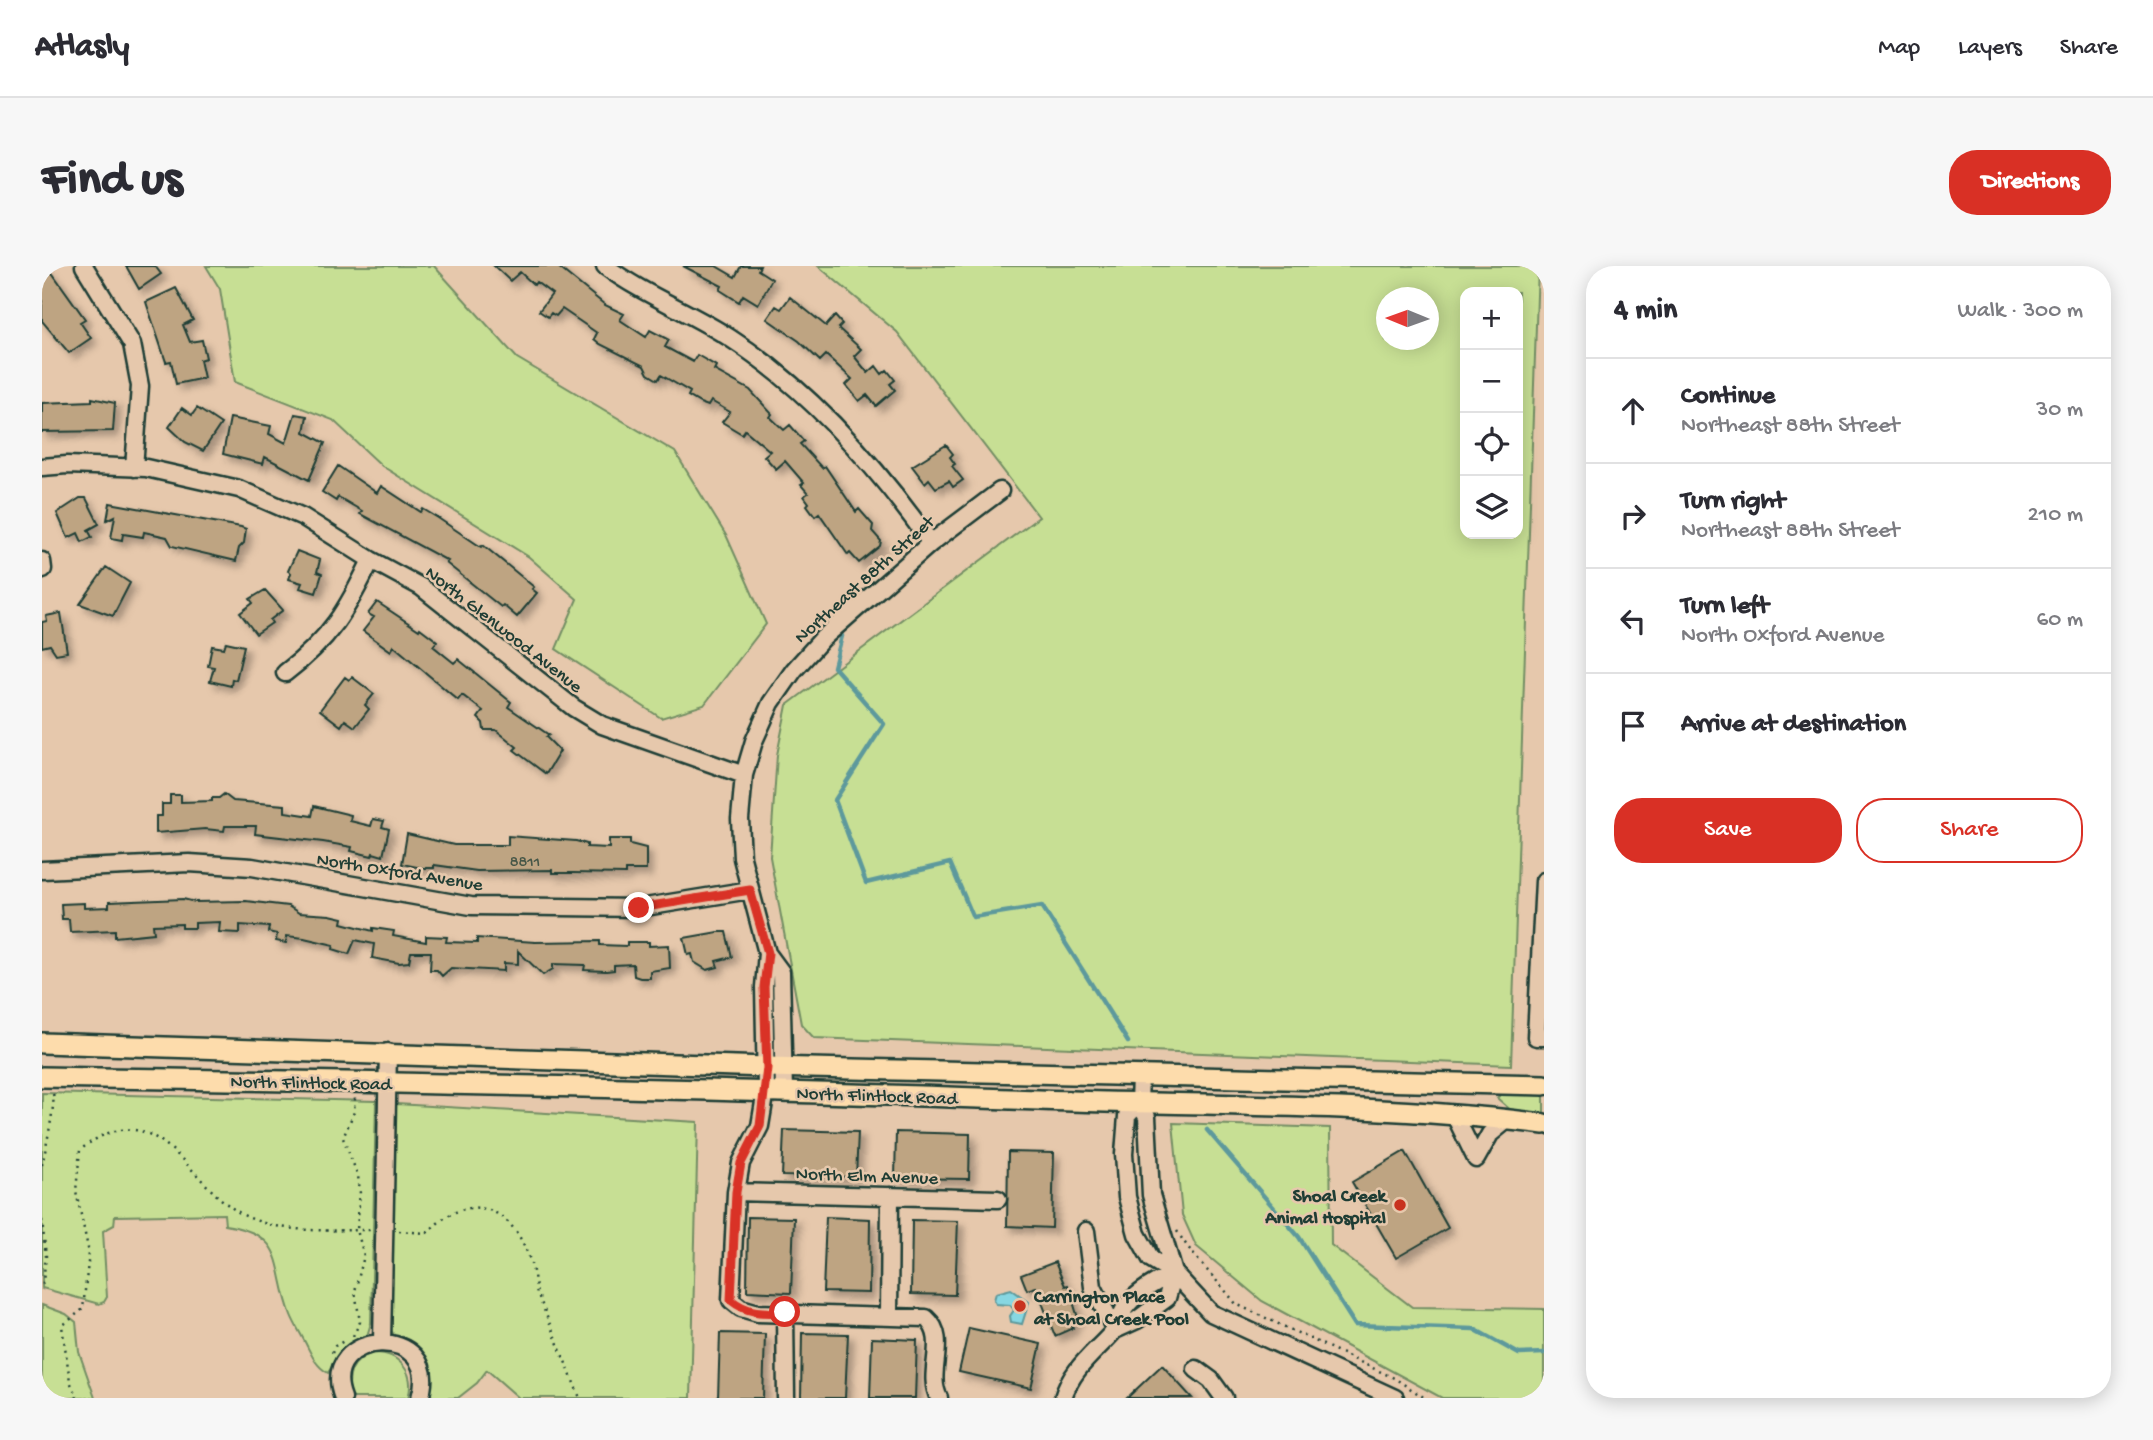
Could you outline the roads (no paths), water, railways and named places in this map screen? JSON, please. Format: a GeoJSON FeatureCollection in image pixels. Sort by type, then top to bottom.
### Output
{"type":"FeatureCollection","features":[{"type":"Feature","properties":{"kind":"main road","name":"North Flintlock Road"},"geometry":{"type":"LineString","coordinates":[[42,1043],[388,1052],[776,1068],[1544,1085]]}},
{"type":"Feature","properties":{"kind":"main road","name":"North Flintlock Road"},"geometry":{"type":"LineString","coordinates":[[47,1082],[386,1082],[775,1090],[1316,1108],[1465,1116],[1544,1124]]}},
{"type":"Feature","properties":{"kind":"main road"},"geometry":{"type":"LineString","coordinates":[[1465,1116],[1476,1084]]}},
{"type":"Feature","properties":{"kind":"street"},"geometry":{"type":"LineString","coordinates":[[84,266],[132,344],[140,386],[134,468]]}},
{"type":"Feature","properties":{"kind":"street"},"geometry":{"type":"LineString","coordinates":[[605,266],[731,338],[793,386],[859,452],[931,543]]}},
{"type":"Feature","properties":{"kind":"street","name":"North Glenwood Avenue"},"geometry":{"type":"LineString","coordinates":[[42,467],[134,468],[239,489],[303,517],[370,560],[421,587],[574,708],[602,725],[744,775]]}},
{"type":"Feature","properties":{"kind":"street","name":"Northeast 88th Street"},"geometry":{"type":"LineString","coordinates":[[785,1312],[758,1313],[741,1308],[731,1300],[736,1192],[741,1163],[775,1090],[780,972],[768,953],[750,890],[742,845],[744,775],[754,741],[771,703],[794,670],[823,638],[931,543],[1000,491]]}},
{"type":"Feature","properties":{"kind":"street"},"geometry":{"type":"LineString","coordinates":[[285,673],[315,650],[347,608],[370,560]]}},
{"type":"Feature","properties":{"kind":"street"},"geometry":{"type":"LineString","coordinates":[[42,561],[43,569]]}},
{"type":"Feature","properties":{"kind":"street","name":"North Oxford Avenue"},"geometry":{"type":"LineString","coordinates":[[42,870],[189,863],[252,867],[471,906],[639,908],[750,890]]}},
{"type":"Feature","properties":{"kind":"street"},"geometry":{"type":"LineString","coordinates":[[1544,881],[1536,1037],[1544,1037]]}},
{"type":"Feature","properties":{"kind":"street"},"geometry":{"type":"LineString","coordinates":[[382,1342],[388,1052]]}},
{"type":"Feature","properties":{"kind":"street"},"geometry":{"type":"LineString","coordinates":[[1063,1398],[1067,1385],[1082,1363],[1115,1330],[1137,1321],[1167,1298],[1174,1273],[1151,1195],[1147,1117],[1139,1103],[1140,1075]]}},
{"type":"Feature","properties":{"kind":"street"},"geometry":{"type":"LineString","coordinates":[[1139,1103],[1127,1116],[1124,1154],[1127,1197],[1137,1234],[1151,1258],[1174,1273],[1211,1313],[1395,1398]]}},
{"type":"Feature","properties":{"kind":"street"},"geometry":{"type":"LineString","coordinates":[[1465,1116],[1476,1159],[1490,1134],[1507,1119]]}},
{"type":"Feature","properties":{"kind":"street","name":"North Elm Avenue"},"geometry":{"type":"LineString","coordinates":[[736,1192],[998,1199]]}},
{"type":"Feature","properties":{"kind":"street"},"geometry":{"type":"LineString","coordinates":[[889,1315],[890,1196]]}},
{"type":"Feature","properties":{"kind":"street"},"geometry":{"type":"LineString","coordinates":[[1086,1231],[1093,1287],[1115,1330]]}},
{"type":"Feature","properties":{"kind":"street"},"geometry":{"type":"LineString","coordinates":[[786,1398],[785,1312],[926,1318],[935,1326],[938,1336],[934,1387],[939,1398]]}},
{"type":"Feature","properties":{"kind":"street"},"geometry":{"type":"LineString","coordinates":[[343,1398],[339,1384],[344,1364],[363,1345],[382,1342],[402,1347],[413,1356],[423,1381],[420,1398]]}},
{"type":"Feature","properties":{"kind":"street"},"geometry":{"type":"LineString","coordinates":[[1196,1369],[1211,1380],[1224,1398]]}},
{"type":"Feature","properties":{"kind":"water","name":"Carrington Place at Shoal Creek Pool"},"geometry":{"type":"Polygon","coordinates":[[[1011,1289],[1029,1302],[1022,1324],[1011,1322],[1010,1316],[1014,1310],[1010,1305],[996,1304],[994,1300],[996,1293],[1011,1289]]]}},
{"type":"Feature","properties":{"kind":"waterway"},"geometry":{"type":"LineString","coordinates":[[842,636],[834,667],[884,724],[835,800],[866,883],[950,863],[973,917],[1042,906],[1128,1042]]}},
{"type":"Feature","properties":{"kind":"waterway"},"geometry":{"type":"LineString","coordinates":[[1207,1130],[1299,1237],[1355,1325],[1474,1329],[1519,1354],[1544,1353]]}},
{"type":"Feature","properties":{"kind":"place","name":"Shoal Creek Animal Hospital"},"geometry":{"type":"Point","coordinates":[1400,1205]}},
{"type":"Feature","properties":{"kind":"place","name":"Carrington Place at Shoal Creek Pool"},"geometry":{"type":"Point","coordinates":[1020,1306]}}]}
